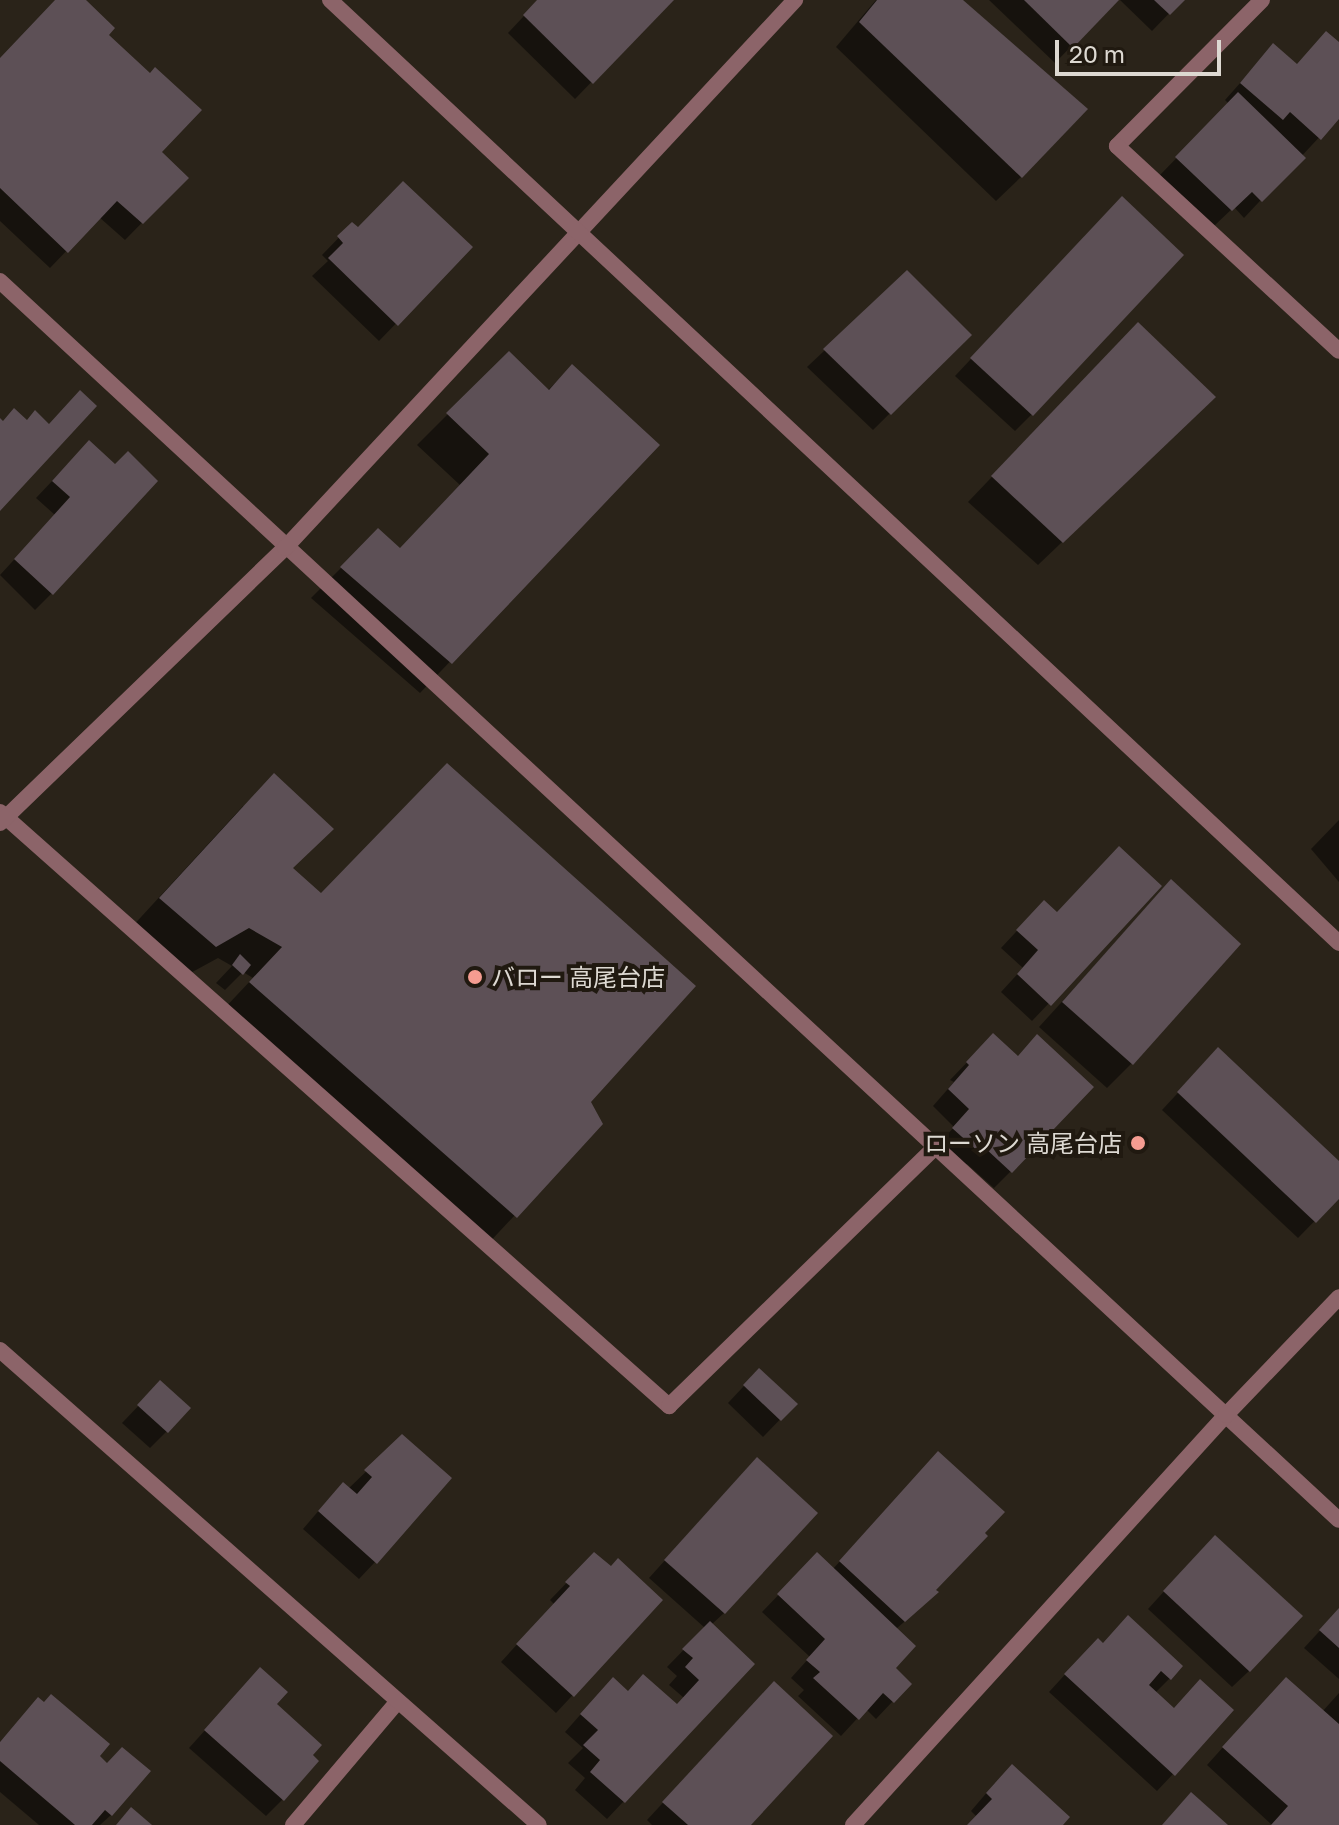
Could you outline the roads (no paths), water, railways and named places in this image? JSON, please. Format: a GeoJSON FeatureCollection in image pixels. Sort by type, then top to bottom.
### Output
{"type":"FeatureCollection","features":[{"type":"Feature","properties":{"kind":"street"},"geometry":{"type":"LineString","coordinates":[[330,0],[1339,943]]}},
{"type":"Feature","properties":{"kind":"street"},"geometry":{"type":"LineString","coordinates":[[795,0],[285,548],[2,817],[669,1406],[936,1146]]}},
{"type":"Feature","properties":{"kind":"street"},"geometry":{"type":"LineString","coordinates":[[1262,0],[1117,146],[1339,351]]}},
{"type":"Feature","properties":{"kind":"street"},"geometry":{"type":"LineString","coordinates":[[0,281],[285,548],[1339,1520]]}},
{"type":"Feature","properties":{"kind":"street"},"geometry":{"type":"LineString","coordinates":[[853,1825],[1226,1415],[1339,1297]]}},
{"type":"Feature","properties":{"kind":"street"},"geometry":{"type":"LineString","coordinates":[[0,1350],[539,1825]]}},
{"type":"Feature","properties":{"kind":"street"},"geometry":{"type":"LineString","coordinates":[[293,1825],[398,1701]]}},
{"type":"Feature","properties":{"kind":"place","name":"バロー 高尾台店"},"geometry":{"type":"Point","coordinates":[475,977]}},
{"type":"Feature","properties":{"kind":"place","name":"ローソン 高尾台店"},"geometry":{"type":"Point","coordinates":[1138,1143]}}]}
